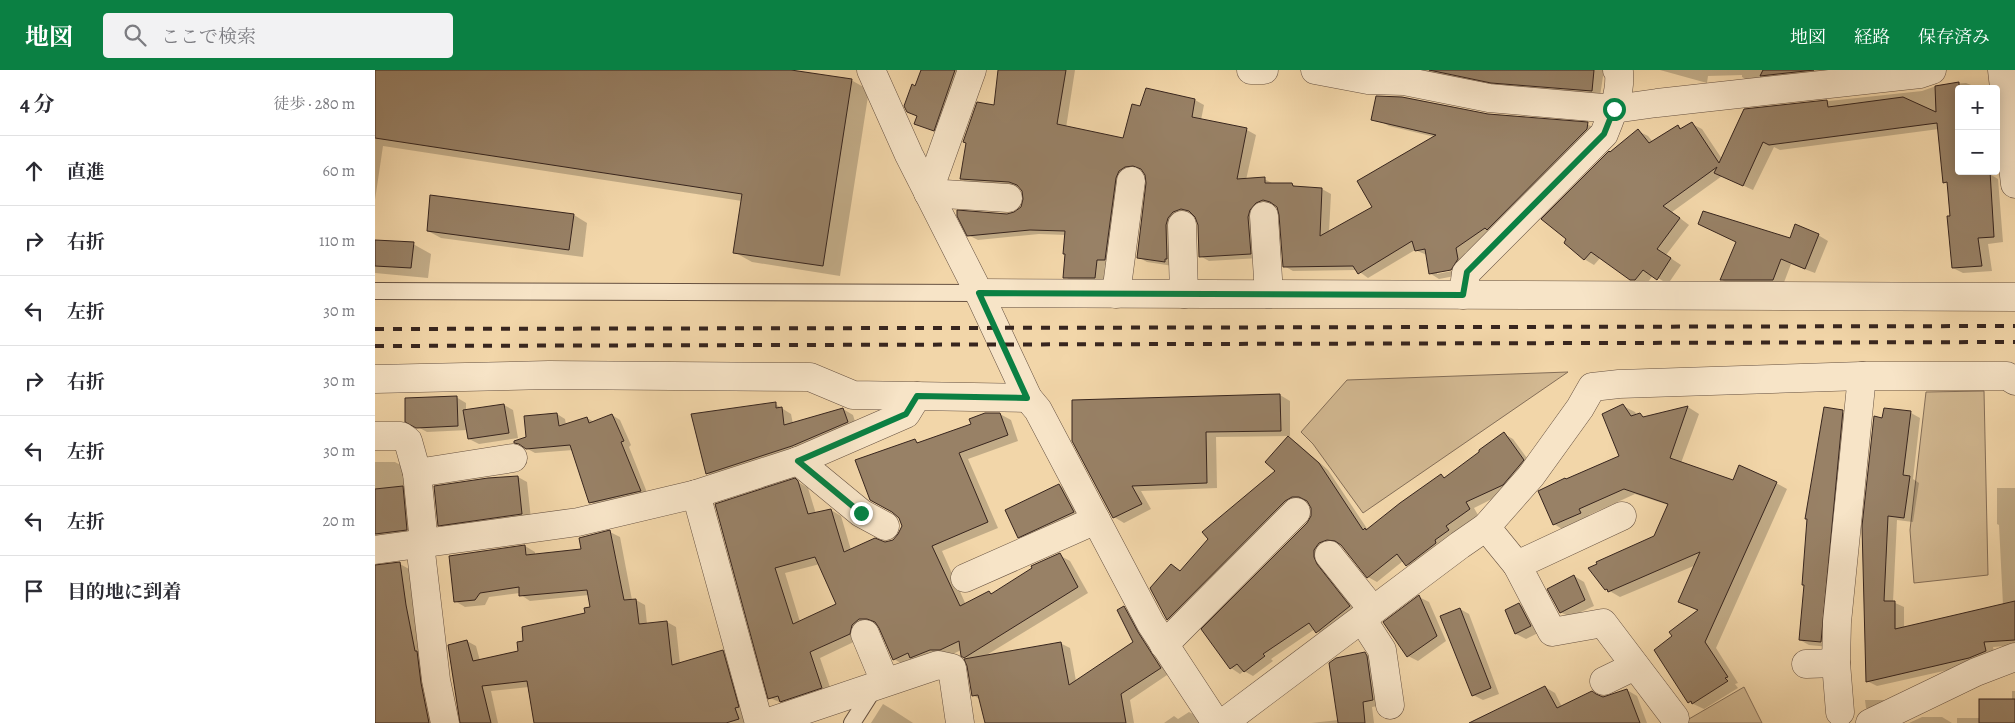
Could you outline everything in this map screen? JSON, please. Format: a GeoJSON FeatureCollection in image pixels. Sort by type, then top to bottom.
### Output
{"type":"FeatureCollection","features":[{"type":"Feature","properties":{"kind":"street"},"geometry":{"type":"LineString","coordinates":[[871,70],[928,194],[979,293],[1027,398],[1038,410],[1151,624],[1216,723]]}},
{"type":"Feature","properties":{"kind":"street"},"geometry":{"type":"LineString","coordinates":[[928,194],[972,70]]}},
{"type":"Feature","properties":{"kind":"street"},"geometry":{"type":"LineString","coordinates":[[1251,70],[1264,70]]}},
{"type":"Feature","properties":{"kind":"street"},"geometry":{"type":"LineString","coordinates":[[1315,70],[1375,75],[1489,98],[1614,109],[1657,102],[1920,74],[1932,70]]}},
{"type":"Feature","properties":{"kind":"street"},"geometry":{"type":"LineString","coordinates":[[1463,295],[1467,272],[1604,134],[1614,109],[1621,83],[1617,70]]}},
{"type":"Feature","properties":{"kind":"street"},"geometry":{"type":"LineString","coordinates":[[2002,70],[2015,184]]}},
{"type":"Feature","properties":{"kind":"street"},"geometry":{"type":"LineString","coordinates":[[1116,294],[1131,182]]}},
{"type":"Feature","properties":{"kind":"street"},"geometry":{"type":"LineString","coordinates":[[928,194],[1008,198]]}},
{"type":"Feature","properties":{"kind":"street"},"geometry":{"type":"LineString","coordinates":[[1264,216],[1269,294]]}},
{"type":"Feature","properties":{"kind":"street"},"geometry":{"type":"LineString","coordinates":[[1182,225],[1184,294]]}},
{"type":"Feature","properties":{"kind":"street"},"geometry":{"type":"LineString","coordinates":[[979,293],[2015,297]]}},
{"type":"Feature","properties":{"kind":"street"},"geometry":{"type":"LineString","coordinates":[[375,379],[549,375],[810,376],[853,395],[1027,398]]}},
{"type":"Feature","properties":{"kind":"street"},"geometry":{"type":"LineString","coordinates":[[1223,723],[1485,527],[1531,476],[1580,408],[1592,387],[1619,384],[1862,376],[2007,376],[2015,381]]}},
{"type":"Feature","properties":{"kind":"street"},"geometry":{"type":"LineString","coordinates":[[1840,712],[1837,622],[1862,376]]}},
{"type":"Feature","properties":{"kind":"street"},"geometry":{"type":"LineString","coordinates":[[375,550],[578,522],[695,494],[798,461],[906,414],[917,396]]}},
{"type":"Feature","properties":{"kind":"street"},"geometry":{"type":"LineString","coordinates":[[375,436],[401,436],[408,441],[417,473],[422,544],[436,680],[445,723]]}},
{"type":"Feature","properties":{"kind":"street"},"geometry":{"type":"LineString","coordinates":[[417,473],[513,458]]}},
{"type":"Feature","properties":{"kind":"street"},"geometry":{"type":"LineString","coordinates":[[798,461],[861,513],[885,526]]}},
{"type":"Feature","properties":{"kind":"street"},"geometry":{"type":"LineString","coordinates":[[695,494],[759,723]]}},
{"type":"Feature","properties":{"kind":"street"},"geometry":{"type":"LineString","coordinates":[[1164,645],[1296,512]]}},
{"type":"Feature","properties":{"kind":"street"},"geometry":{"type":"LineString","coordinates":[[1517,565],[1621,516]]}},
{"type":"Feature","properties":{"kind":"street"},"geometry":{"type":"LineString","coordinates":[[965,578],[1096,520]]}},
{"type":"Feature","properties":{"kind":"street"},"geometry":{"type":"LineString","coordinates":[[1485,527],[1517,565],[1552,632],[1603,623],[1675,718]]}},
{"type":"Feature","properties":{"kind":"street"},"geometry":{"type":"LineString","coordinates":[[1329,554],[1367,614],[1382,650],[1390,705]]}},
{"type":"Feature","properties":{"kind":"street"},"geometry":{"type":"LineString","coordinates":[[865,634],[880,684]]}},
{"type":"Feature","properties":{"kind":"street"},"geometry":{"type":"LineString","coordinates":[[1870,723],[1977,672],[2015,657]]}},
{"type":"Feature","properties":{"kind":"street"},"geometry":{"type":"LineString","coordinates":[[1806,664],[1837,663]]}},
{"type":"Feature","properties":{"kind":"street"},"geometry":{"type":"LineString","coordinates":[[766,723],[938,665],[951,668],[960,723]]}},
{"type":"Feature","properties":{"kind":"street"},"geometry":{"type":"LineString","coordinates":[[1604,681],[1635,666]]}},
{"type":"Feature","properties":{"kind":"lane"},"geometry":{"type":"LineString","coordinates":[[375,291],[979,293]]}},
{"type":"Feature","properties":{"kind":"lane"},"geometry":{"type":"LineString","coordinates":[[852,723],[880,684]]}},
{"type":"Feature","properties":{"kind":"shaded area"},"geometry":{"type":"Polygon","coordinates":[[[1568,372],[1363,513],[1313,444],[1301,432],[1347,380],[1568,372]]]}},
{"type":"Feature","properties":{"kind":"shaded area"},"geometry":{"type":"Polygon","coordinates":[[[1984,391],[1988,575],[1914,583],[1910,530],[1926,392],[1984,391]]]}},
{"type":"Feature","properties":{"kind":"shaded area"},"geometry":{"type":"Polygon","coordinates":[[[1744,687],[1762,723],[1682,723],[1744,687]]]}},
{"type":"Feature","properties":{"kind":"building"},"geometry":{"type":"Polygon","coordinates":[[[375,70],[791,70],[852,79],[823,266],[733,253],[742,194],[375,138],[375,70]]]}},
{"type":"Feature","properties":{"kind":"building"},"geometry":{"type":"Polygon","coordinates":[[[921,70],[955,70],[934,131],[914,124],[917,116],[907,112],[904,106],[912,84],[915,86],[921,70]]]}},
{"type":"Feature","properties":{"kind":"building"},"geometry":{"type":"Polygon","coordinates":[[[998,70],[1066,70],[1057,124],[1123,138],[1132,104],[1140,106],[1146,88],[1195,99],[1192,117],[1247,128],[1237,179],[1265,177],[1265,183],[1292,183],[1293,186],[1322,188],[1320,236],[1372,207],[1357,181],[1436,135],[1371,120],[1376,96],[1402,97],[1488,114],[1588,122],[1587,129],[1487,230],[1485,228],[1456,248],[1458,259],[1451,270],[1429,274],[1425,249],[1415,251],[1412,241],[1358,274],[1353,266],[1283,267],[1277,207],[1263,200],[1256,203],[1250,210],[1248,217],[1251,254],[1199,257],[1198,225],[1195,217],[1189,211],[1181,209],[1173,212],[1168,218],[1166,225],[1167,259],[1165,259],[1165,262],[1137,258],[1146,183],[1145,175],[1141,169],[1133,166],[1125,167],[1119,171],[1116,178],[1105,260],[1097,260],[1095,278],[1063,278],[1065,231],[1030,230],[967,236],[957,216],[957,210],[1007,214],[1021,207],[1022,191],[1017,185],[1009,182],[960,179],[966,143],[963,142],[977,102],[994,105],[998,70]]]}},
{"type":"Feature","properties":{"kind":"building"},"geometry":{"type":"Polygon","coordinates":[[[1429,70],[1594,70],[1592,91],[1491,83],[1429,70]]]}},
{"type":"Feature","properties":{"kind":"building"},"geometry":{"type":"Polygon","coordinates":[[[1763,70],[1814,70],[1760,76],[1763,70]]]}},
{"type":"Feature","properties":{"kind":"building"},"geometry":{"type":"Polygon","coordinates":[[[1959,82],[1959,85],[1955,85],[1955,175],[1990,175],[1994,237],[1978,238],[1982,266],[1952,268],[1947,216],[1950,216],[1947,182],[1943,183],[1937,123],[1769,145],[1763,142],[1743,186],[1714,173],[1717,167],[1663,206],[1680,218],[1657,249],[1671,258],[1657,280],[1643,270],[1635,280],[1630,280],[1591,252],[1584,260],[1564,243],[1566,239],[1541,219],[1609,151],[1638,129],[1649,143],[1678,125],[1680,129],[1692,122],[1719,163],[1744,109],[1827,100],[1828,107],[1903,97],[1936,112],[1935,86],[1959,82]]]}},
{"type":"Feature","properties":{"kind":"building"},"geometry":{"type":"Polygon","coordinates":[[[430,195],[574,214],[569,250],[427,231],[430,195]]]}},
{"type":"Feature","properties":{"kind":"building"},"geometry":{"type":"Polygon","coordinates":[[[1703,211],[1790,238],[1795,224],[1819,234],[1805,269],[1781,259],[1773,280],[1720,280],[1736,242],[1698,224],[1703,211]]]}},
{"type":"Feature","properties":{"kind":"building"},"geometry":{"type":"Polygon","coordinates":[[[375,240],[414,242],[411,268],[375,266],[375,240]]]}},
{"type":"Feature","properties":{"kind":"building"},"geometry":{"type":"Polygon","coordinates":[[[1280,394],[1281,431],[1206,432],[1207,483],[1132,486],[1142,504],[1113,518],[1072,441],[1072,400],[1280,394]]]}},
{"type":"Feature","properties":{"kind":"building"},"geometry":{"type":"Polygon","coordinates":[[[457,396],[458,426],[416,428],[405,422],[405,398],[457,396]]]}},
{"type":"Feature","properties":{"kind":"building"},"geometry":{"type":"Polygon","coordinates":[[[776,402],[776,408],[782,407],[784,425],[843,408],[848,422],[792,446],[706,474],[691,414],[776,402]]]}},
{"type":"Feature","properties":{"kind":"building"},"geometry":{"type":"Polygon","coordinates":[[[504,404],[509,433],[468,439],[463,410],[504,404]]]}},
{"type":"Feature","properties":{"kind":"building"},"geometry":{"type":"Polygon","coordinates":[[[1623,404],[1631,416],[1640,413],[1643,417],[1688,406],[1670,458],[1733,480],[1739,465],[1777,482],[1705,642],[1728,677],[1725,678],[1728,681],[1692,704],[1691,701],[1688,703],[1654,650],[1672,636],[1669,632],[1698,610],[1678,602],[1700,552],[1608,592],[1588,568],[1597,564],[1596,562],[1654,536],[1668,504],[1624,489],[1579,509],[1581,513],[1553,525],[1538,491],[1619,456],[1602,414],[1623,404]]]}},
{"type":"Feature","properties":{"kind":"building"},"geometry":{"type":"Polygon","coordinates":[[[1824,407],[1843,410],[1821,642],[1799,640],[1804,585],[1802,585],[1807,519],[1805,519],[1824,407]]]}},
{"type":"Feature","properties":{"kind":"building"},"geometry":{"type":"Polygon","coordinates":[[[1884,408],[1911,411],[1903,475],[1910,476],[1904,518],[1888,516],[1884,601],[1895,601],[1895,629],[2015,601],[2015,640],[1984,642],[1986,651],[1969,658],[1866,682],[1862,526],[1874,416],[1882,418],[1884,408]]]}},
{"type":"Feature","properties":{"kind":"building"},"geometry":{"type":"Polygon","coordinates":[[[557,413],[559,426],[587,417],[589,423],[612,414],[624,441],[621,442],[641,491],[589,503],[570,445],[526,449],[514,443],[514,441],[526,437],[524,416],[557,413]]]}},
{"type":"Feature","properties":{"kind":"building"},"geometry":{"type":"Polygon","coordinates":[[[985,413],[1000,413],[1008,435],[959,453],[988,522],[932,546],[960,606],[989,591],[991,594],[1032,568],[1031,566],[1060,553],[1078,587],[964,658],[961,656],[959,641],[940,650],[930,650],[910,658],[908,653],[893,660],[875,622],[859,619],[852,625],[850,634],[810,652],[822,688],[780,702],[778,696],[768,699],[715,504],[795,478],[798,481],[808,514],[831,509],[844,552],[875,538],[885,542],[893,540],[902,526],[899,518],[870,500],[855,460],[915,439],[917,443],[971,424],[969,419],[985,413]],[[815,557],[775,568],[793,624],[836,604],[815,557]]]}},
{"type":"Feature","properties":{"kind":"building"},"geometry":{"type":"Polygon","coordinates":[[[1504,432],[1524,460],[1503,485],[1466,502],[1470,509],[1446,526],[1449,530],[1435,540],[1436,543],[1406,566],[1397,554],[1367,578],[1341,545],[1335,541],[1327,540],[1319,543],[1314,550],[1317,564],[1350,606],[1316,633],[1309,623],[1263,654],[1265,656],[1244,672],[1237,664],[1230,669],[1201,629],[1307,523],[1311,516],[1311,508],[1307,501],[1299,497],[1292,497],[1285,501],[1167,620],[1150,588],[1171,564],[1180,571],[1208,539],[1202,532],[1275,471],[1265,462],[1288,436],[1319,463],[1363,530],[1365,528],[1366,530],[1441,474],[1444,478],[1504,432]]]}},
{"type":"Feature","properties":{"kind":"building"},"geometry":{"type":"Polygon","coordinates":[[[518,476],[522,514],[438,526],[434,486],[488,478],[518,476]]]}},
{"type":"Feature","properties":{"kind":"building"},"geometry":{"type":"Polygon","coordinates":[[[1059,484],[1074,512],[1018,538],[1005,510],[1059,484]]]}},
{"type":"Feature","properties":{"kind":"building"},"geometry":{"type":"Polygon","coordinates":[[[403,486],[407,530],[375,534],[375,489],[403,486]]]}},
{"type":"Feature","properties":{"kind":"building"},"geometry":{"type":"Polygon","coordinates":[[[610,530],[624,600],[636,599],[639,624],[667,621],[672,665],[723,650],[739,707],[735,708],[739,719],[726,723],[534,723],[527,681],[482,686],[491,723],[460,723],[448,645],[467,640],[473,661],[518,651],[517,642],[523,641],[522,627],[585,613],[584,608],[590,607],[587,590],[519,596],[519,587],[480,593],[475,600],[454,602],[449,556],[525,545],[526,555],[581,549],[579,538],[610,530]]]}},
{"type":"Feature","properties":{"kind":"building"},"geometry":{"type":"Polygon","coordinates":[[[400,562],[406,605],[415,651],[417,651],[429,723],[375,723],[375,565],[400,562]]]}},
{"type":"Feature","properties":{"kind":"building"},"geometry":{"type":"Polygon","coordinates":[[[1574,575],[1585,600],[1560,613],[1547,589],[1574,575]]]}},
{"type":"Feature","properties":{"kind":"building"},"geometry":{"type":"Polygon","coordinates":[[[1419,595],[1437,636],[1407,657],[1383,622],[1419,595]]]}},
{"type":"Feature","properties":{"kind":"building"},"geometry":{"type":"Polygon","coordinates":[[[1519,603],[1531,626],[1515,634],[1505,610],[1519,603]]]}},
{"type":"Feature","properties":{"kind":"building"},"geometry":{"type":"Polygon","coordinates":[[[1124,606],[1161,668],[1121,694],[1126,723],[985,723],[978,695],[972,696],[964,659],[1061,642],[1069,685],[1133,642],[1117,610],[1124,606]]]}},
{"type":"Feature","properties":{"kind":"building"},"geometry":{"type":"Polygon","coordinates":[[[1460,608],[1491,688],[1472,696],[1440,616],[1460,608]]]}},
{"type":"Feature","properties":{"kind":"building"},"geometry":{"type":"Polygon","coordinates":[[[1365,652],[1373,700],[1363,702],[1365,723],[1338,723],[1329,663],[1336,658],[1365,652]]]}},
{"type":"Feature","properties":{"kind":"building"},"geometry":{"type":"Polygon","coordinates":[[[1545,686],[1557,708],[1592,691],[1603,697],[1627,689],[1640,723],[1469,723],[1545,686]]]}},
{"type":"Feature","properties":{"kind":"building"},"geometry":{"type":"Polygon","coordinates":[[[1979,699],[2015,699],[2015,723],[1979,723],[1979,699]]]}},
{"type":"Feature","properties":{"kind":"railway"},"geometry":{"type":"LineString","coordinates":[[375,329],[2015,326]]}},
{"type":"Feature","properties":{"kind":"railway"},"geometry":{"type":"LineString","coordinates":[[375,346],[2015,342]]}},
{"type":"Feature","properties":{"kind":"route"},"geometry":{"type":"LineString","coordinates":[[861,513],[798,461],[906,414],[917,396],[1027,398],[979,293],[1463,295],[1467,272],[1604,134],[1614,109]]}}]}
